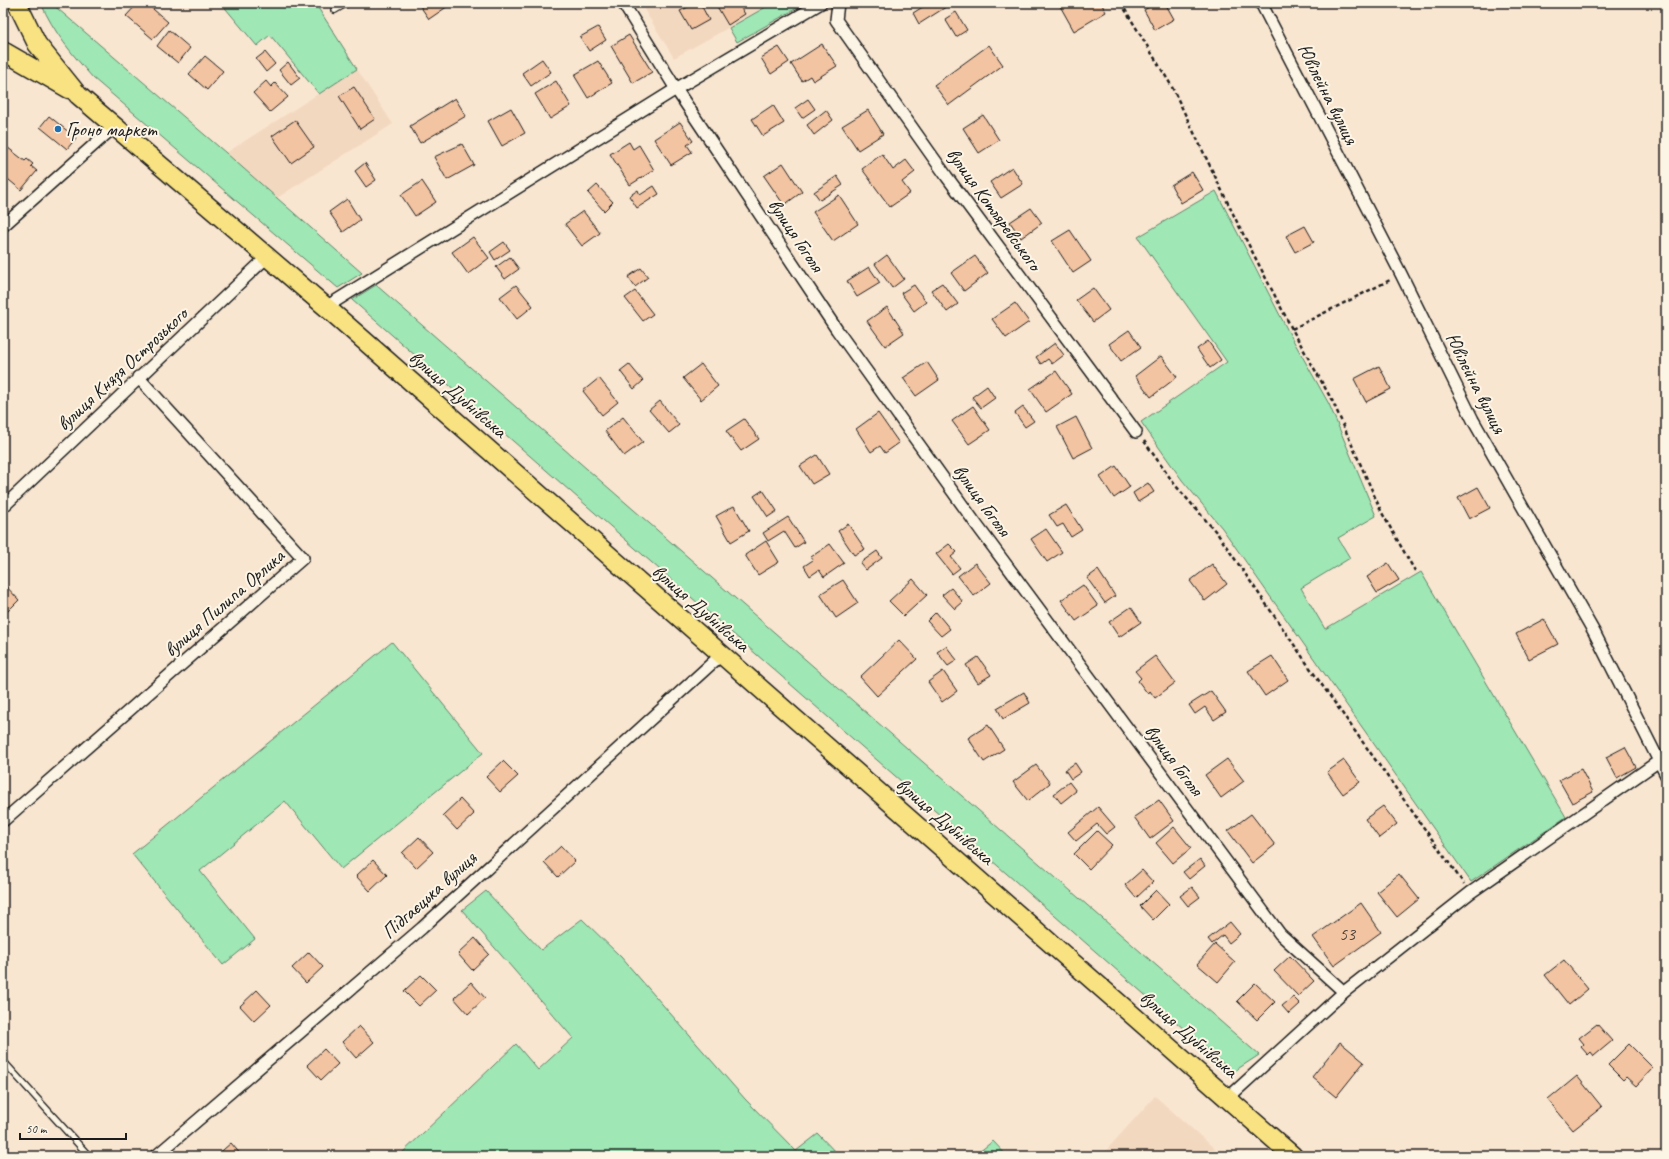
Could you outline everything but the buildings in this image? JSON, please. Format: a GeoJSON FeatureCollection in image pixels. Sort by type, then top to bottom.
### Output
{"type":"FeatureCollection","features":[{"type":"Feature","properties":{"kind":"highway"},"geometry":{"type":"LineString","coordinates":[[17,3],[38,44],[78,95]]}},
{"type":"Feature","properties":{"kind":"highway"},"geometry":{"type":"LineString","coordinates":[[3,51],[78,95]]}},
{"type":"Feature","properties":{"kind":"highway","name":"вулиця Дубнівська"},"geometry":{"type":"LineString","coordinates":[[78,95],[326,307],[1293,1156]]}},
{"type":"Feature","properties":{"kind":"street","name":"вулиця Гоголя"},"geometry":{"type":"LineString","coordinates":[[623,3],[676,89],[837,330],[976,524],[1280,934],[1344,992]]}},
{"type":"Feature","properties":{"kind":"street"},"geometry":{"type":"LineString","coordinates":[[326,307],[676,89],[821,3]]}},
{"type":"Feature","properties":{"kind":"street","name":"вулиця Котляревського"},"geometry":{"type":"LineString","coordinates":[[838,3],[836,20],[947,177],[1136,432]]}},
{"type":"Feature","properties":{"kind":"street","name":"Ювілейна вулиця"},"geometry":{"type":"LineString","coordinates":[[1261,3],[1401,274],[1473,420],[1594,632],[1666,775]]}},
{"type":"Feature","properties":{"kind":"street"},"geometry":{"type":"LineString","coordinates":[[3,226],[114,127]]}},
{"type":"Feature","properties":{"kind":"street","name":"вулиця Князя Острозького"},"geometry":{"type":"LineString","coordinates":[[3,507],[138,377],[267,257]]}},
{"type":"Feature","properties":{"kind":"street","name":"вулиця Пилипа Орлика"},"geometry":{"type":"LineString","coordinates":[[3,821],[303,558],[138,377]]}},
{"type":"Feature","properties":{"kind":"street","name":"Підгаєцька вулиця"},"geometry":{"type":"LineString","coordinates":[[156,1156],[422,928],[721,655]]}},
{"type":"Feature","properties":{"kind":"street"},"geometry":{"type":"LineString","coordinates":[[1228,1098],[1344,992],[1470,893],[1659,761]]}},
{"type":"Feature","properties":{"kind":"lane"},"geometry":{"type":"LineString","coordinates":[[335,10],[347,3]]}},
{"type":"Feature","properties":{"kind":"lane"},"geometry":{"type":"LineString","coordinates":[[4,1062],[89,1156]]}},
{"type":"Feature","properties":{"kind":"path"},"geometry":{"type":"LineString","coordinates":[[1121,3],[1171,85],[1238,224],[1292,329],[1333,402],[1382,513],[1415,571]]}},
{"type":"Feature","properties":{"kind":"path"},"geometry":{"type":"LineString","coordinates":[[1292,329],[1401,274]]}},
{"type":"Feature","properties":{"kind":"path"},"geometry":{"type":"LineString","coordinates":[[1136,432],[1175,485],[1217,533],[1317,678],[1470,893]]}},
{"type":"Feature","properties":{"kind":"shaded area"},"geometry":{"type":"Polygon","coordinates":[[[640,3],[773,3],[674,58],[640,3]]]}},
{"type":"Feature","properties":{"kind":"shaded area"},"geometry":{"type":"Polygon","coordinates":[[[357,69],[393,124],[277,198],[226,153],[357,69]]]}},
{"type":"Feature","properties":{"kind":"shaded area"},"geometry":{"type":"Polygon","coordinates":[[[1155,1096],[1223,1156],[1101,1156],[1155,1096]]]}},
{"type":"Feature","properties":{"kind":"green space"},"geometry":{"type":"Polygon","coordinates":[[[41,3],[51,3],[226,153],[362,273],[338,288],[93,78],[57,33],[41,3]]]}},
{"type":"Feature","properties":{"kind":"green space"},"geometry":{"type":"Polygon","coordinates":[[[221,3],[315,3],[357,69],[319,94],[270,35],[257,46],[221,3]]]}},
{"type":"Feature","properties":{"kind":"green space"},"geometry":{"type":"Polygon","coordinates":[[[773,3],[806,3],[737,42],[729,28],[773,3]]]}},
{"type":"Feature","properties":{"kind":"green space"},"geometry":{"type":"Polygon","coordinates":[[[1216,191],[1288,331],[1329,404],[1376,516],[1338,538],[1350,558],[1301,588],[1325,629],[1421,572],[1566,817],[1471,882],[1222,528],[1182,480],[1141,422],[1227,362],[1138,237],[1216,191]]]}},
{"type":"Feature","properties":{"kind":"green space"},"geometry":{"type":"Polygon","coordinates":[[[376,285],[1259,1055],[1233,1072],[352,300],[376,285]]]}},
{"type":"Feature","properties":{"kind":"green space"},"geometry":{"type":"Polygon","coordinates":[[[392,642],[483,753],[341,869],[285,801],[200,871],[255,939],[223,965],[132,854],[392,642]]]}},
{"type":"Feature","properties":{"kind":"green space"},"geometry":{"type":"Polygon","coordinates":[[[486,891],[541,950],[582,919],[621,957],[745,1099],[796,1151],[818,1134],[839,1156],[399,1156],[516,1044],[538,1070],[573,1038],[462,910],[486,891]]]}},
{"type":"Feature","properties":{"kind":"green space"},"geometry":{"type":"Polygon","coordinates":[[[993,1141],[1007,1156],[974,1156],[993,1141]]]}},
{"type":"Feature","properties":{"kind":"place","name":"Гроно маркет"},"geometry":{"type":"Point","coordinates":[58,129]}}]}
